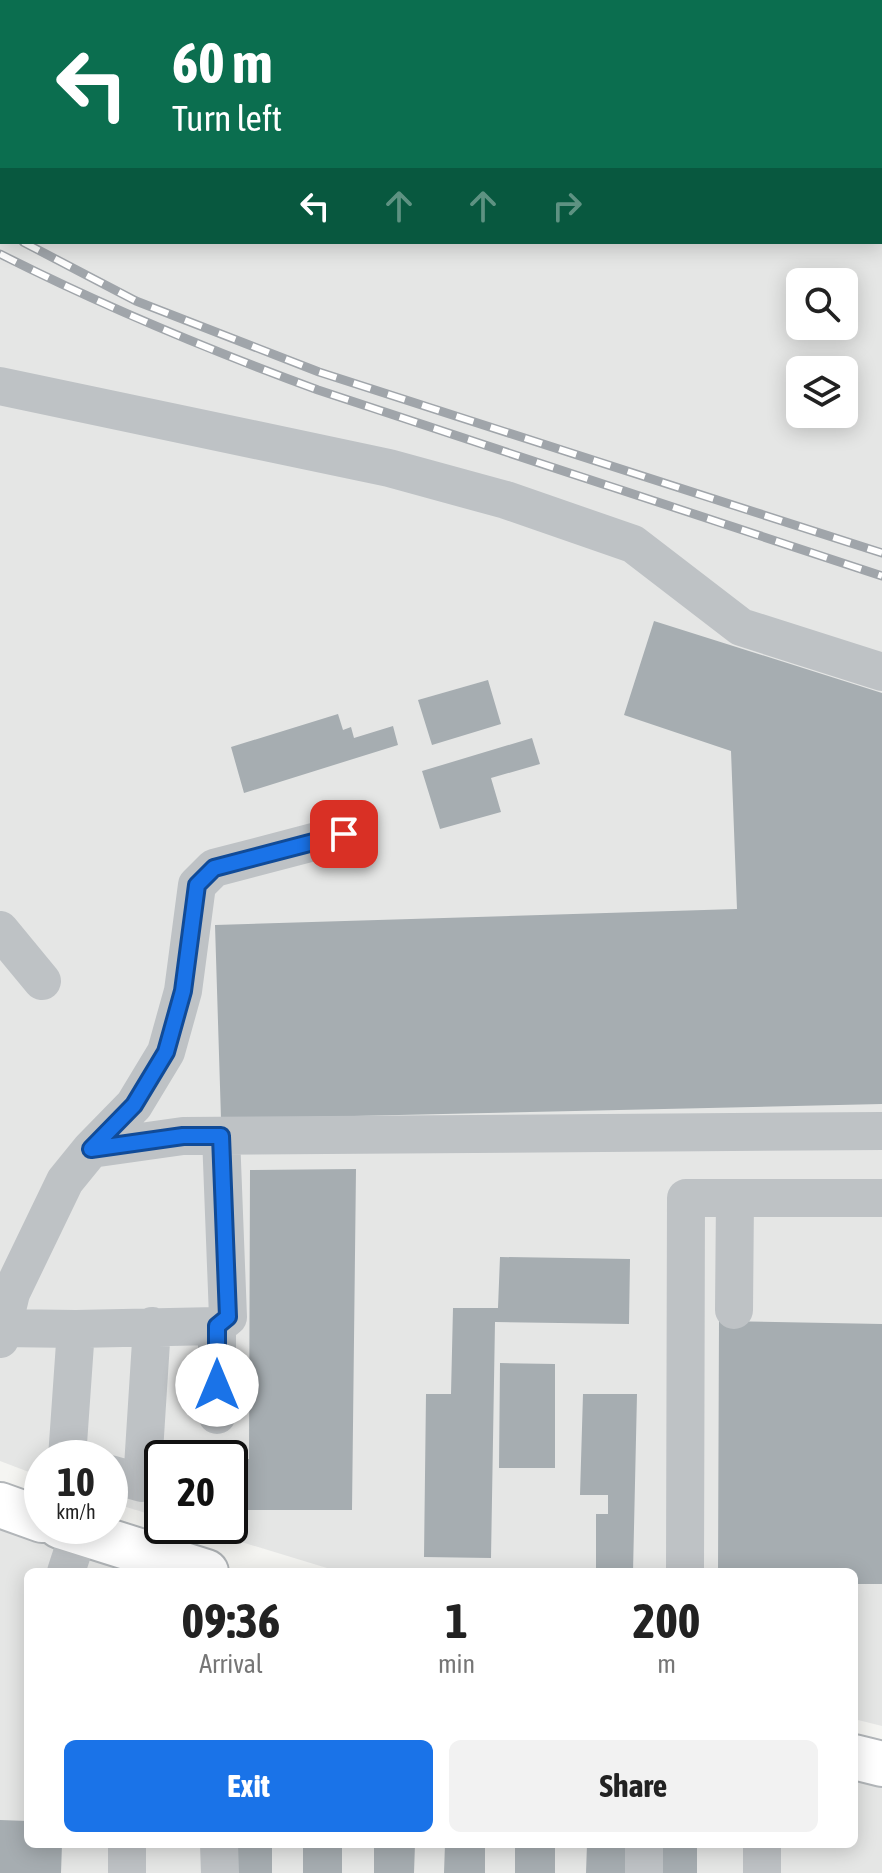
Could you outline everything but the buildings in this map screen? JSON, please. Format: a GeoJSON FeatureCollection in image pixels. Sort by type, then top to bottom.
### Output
{"type":"FeatureCollection","features":[{"type":"Feature","properties":{"kind":"main road"},"geometry":{"type":"LineString","coordinates":[[0,1505],[24,1518]]}},
{"type":"Feature","properties":{"kind":"main road"},"geometry":{"type":"LineString","coordinates":[[79,1544],[123,1560],[176,1568]]}},
{"type":"Feature","properties":{"kind":"main road"},"geometry":{"type":"LineString","coordinates":[[858,1758],[882,1764]]}},
{"type":"Feature","properties":{"kind":"street"},"geometry":{"type":"LineString","coordinates":[[0,386],[389,468],[506,500],[633,544],[741,627],[882,672]]}},
{"type":"Feature","properties":{"kind":"street"},"geometry":{"type":"LineString","coordinates":[[221,1136],[228,1317],[217,1326],[152,1326],[1,1334],[11,1293],[65,1181],[134,1105],[166,1052],[183,991],[197,885],[214,868],[344,834]]}},
{"type":"Feature","properties":{"kind":"street"},"geometry":{"type":"LineString","coordinates":[[0,930],[42,981]]}},
{"type":"Feature","properties":{"kind":"street"},"geometry":{"type":"LineString","coordinates":[[91,1149],[183,1136],[882,1131]]}},
{"type":"Feature","properties":{"kind":"street"},"geometry":{"type":"LineString","coordinates":[[685,1568],[686,1198],[882,1198]]}},
{"type":"Feature","properties":{"kind":"street"},"geometry":{"type":"LineString","coordinates":[[734,1310],[735,1198]]}},
{"type":"Feature","properties":{"kind":"street"},"geometry":{"type":"LineString","coordinates":[[128,1479],[142,1483],[152,1326]]}},
{"type":"Feature","properties":{"kind":"street"},"geometry":{"type":"LineString","coordinates":[[217,1326],[217,1415]]}},
{"type":"Feature","properties":{"kind":"street"},"geometry":{"type":"LineString","coordinates":[[68,1440],[76,1329]]}},
{"type":"Feature","properties":{"kind":"street"},"geometry":{"type":"LineString","coordinates":[[127,1848],[127,1873]]}},
{"type":"Feature","properties":{"kind":"street"},"geometry":{"type":"LineString","coordinates":[[219,1848],[220,1873]]}},
{"type":"Feature","properties":{"kind":"street"},"geometry":{"type":"LineString","coordinates":[[644,1848],[644,1873]]}},
{"type":"Feature","properties":{"kind":"street"},"geometry":{"type":"LineString","coordinates":[[762,1848],[762,1873]]}},
{"type":"Feature","properties":{"kind":"shaded area"},"geometry":{"type":"Polygon","coordinates":[[[0,244],[882,244],[882,1726],[858,1720],[858,1568],[327,1568],[248,1544],[248,1440],[144,1440],[144,1512],[128,1508],[128,1440],[24,1440],[24,1470],[0,1461],[0,244]]]}},
{"type":"Feature","properties":{"kind":"shaded area"},"geometry":{"type":"Polygon","coordinates":[[[0,1504],[24,1511],[24,1544],[128,1543],[212,1568],[24,1568],[24,1848],[858,1848],[858,1758],[882,1764],[882,1873],[0,1873],[0,1504]]]}},
{"type":"Feature","properties":{"kind":"railway"},"geometry":{"type":"LineString","coordinates":[[27,244],[136,301],[319,372],[882,553]]}},
{"type":"Feature","properties":{"kind":"railway"},"geometry":{"type":"LineString","coordinates":[[0,254],[157,326],[318,390],[882,576]]}},
{"type":"Feature","properties":{"kind":"route"},"geometry":{"type":"LineString","coordinates":[[217,1385],[217,1326],[228,1317],[221,1136],[183,1136],[91,1149],[134,1105],[166,1052],[183,991],[197,885],[214,868],[344,834]]}}]}
